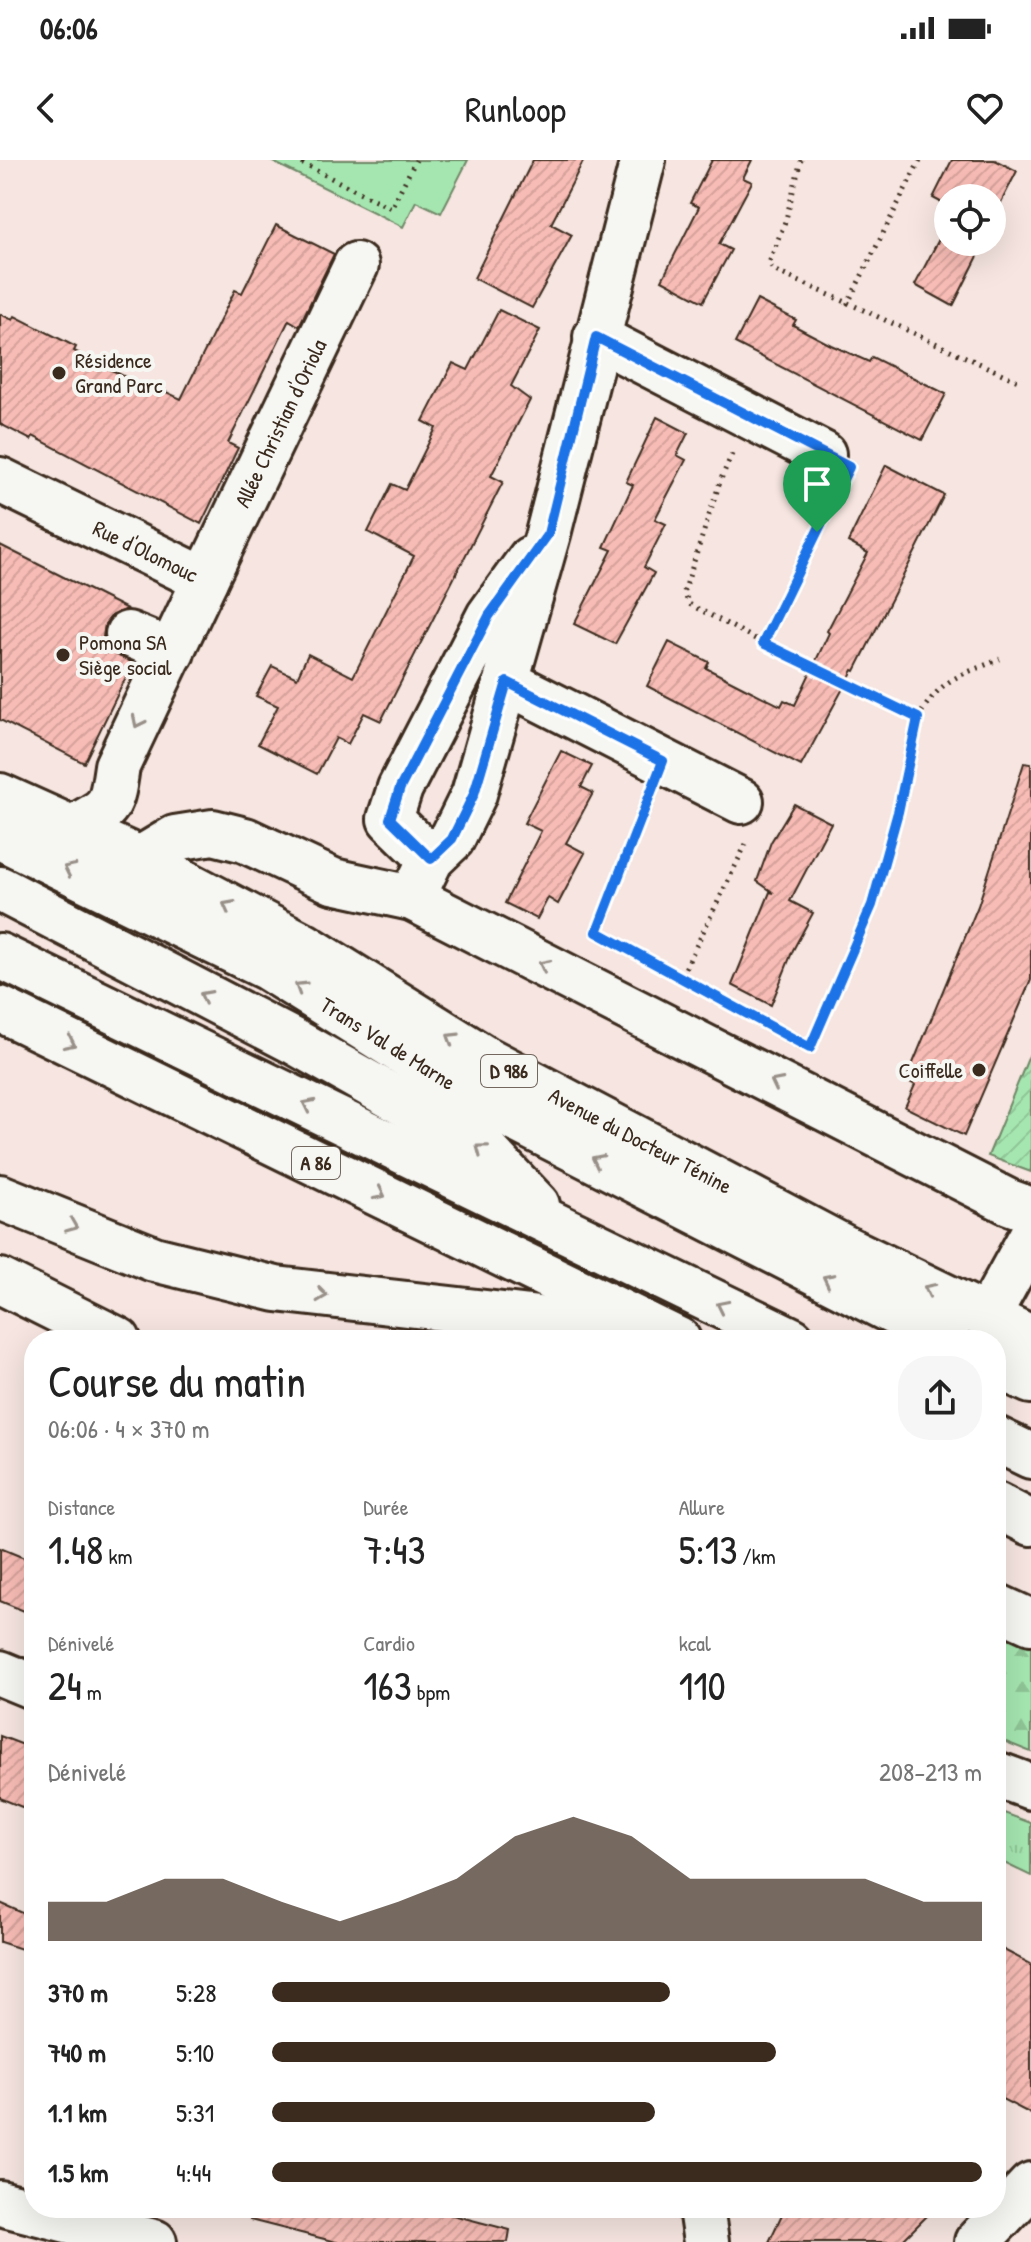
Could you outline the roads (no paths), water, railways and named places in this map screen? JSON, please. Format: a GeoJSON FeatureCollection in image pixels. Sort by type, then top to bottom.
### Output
{"type":"FeatureCollection","features":[{"type":"Feature","properties":{"kind":"main road"},"geometry":{"type":"LineString","coordinates":[[412,898],[431,859],[452,839],[474,794],[548,534],[643,160]]}},
{"type":"Feature","properties":{"kind":"main road","name":"Allée Christian d'Oriola"},"geometry":{"type":"LineString","coordinates":[[205,580],[356,265]]}},
{"type":"Feature","properties":{"kind":"main road"},"geometry":{"type":"LineString","coordinates":[[596,337],[823,454]]}},
{"type":"Feature","properties":{"kind":"main road","name":"Rue d'Olomouc"},"geometry":{"type":"LineString","coordinates":[[0,480],[205,580],[117,766],[113,797],[107,809],[73,828]]}},
{"type":"Feature","properties":{"kind":"main road"},"geometry":{"type":"LineString","coordinates":[[431,859],[390,819],[400,788],[489,616],[548,534]]}},
{"type":"Feature","properties":{"kind":"main road"},"geometry":{"type":"LineString","coordinates":[[128,634],[172,652]]}},
{"type":"Feature","properties":{"kind":"main road"},"geometry":{"type":"LineString","coordinates":[[507,682],[741,801]]}},
{"type":"Feature","properties":{"kind":"main road","name":"Avenue du Docteur Ténine"},"geometry":{"type":"LineString","coordinates":[[0,796],[140,859],[303,945],[484,1058],[994,1330]]}},
{"type":"Feature","properties":{"kind":"main road"},"geometry":{"type":"LineString","coordinates":[[140,859],[175,838],[213,832],[245,840],[333,881],[412,898],[1009,1202],[1031,1210]]}},
{"type":"Feature","properties":{"kind":"main road","name":"Trans Val de Marne"},"geometry":{"type":"LineString","coordinates":[[0,837],[268,968],[482,1102],[928,1330]]}},
{"type":"Feature","properties":{"kind":"main road"},"geometry":{"type":"LineString","coordinates":[[0,889],[297,1043],[483,1148],[555,1224]]}},
{"type":"Feature","properties":{"kind":"main road","name":"A 86"},"geometry":{"type":"LineString","coordinates":[[0,956],[772,1330]]}},
{"type":"Feature","properties":{"kind":"main road","name":"A 86"},"geometry":{"type":"LineString","coordinates":[[0,1009],[659,1330]]}},
{"type":"Feature","properties":{"kind":"main road"},"geometry":{"type":"LineString","coordinates":[[0,1197],[154,1259],[276,1289],[547,1320],[632,1316]]}},
{"type":"Feature","properties":{"kind":"main road"},"geometry":{"type":"LineString","coordinates":[[1031,1237],[1010,1339],[1031,1381]]}},
{"type":"Feature","properties":{"kind":"main road"},"geometry":{"type":"LineString","coordinates":[[0,1281],[98,1330]]}},
{"type":"Feature","properties":{"kind":"main road"},"geometry":{"type":"LineString","coordinates":[[1006,1444],[1031,1456]]}},
{"type":"Feature","properties":{"kind":"main road"},"geometry":{"type":"LineString","coordinates":[[1006,1510],[1031,1523]]}},
{"type":"Feature","properties":{"kind":"main road"},"geometry":{"type":"LineString","coordinates":[[1006,1611],[1031,1622]]}},
{"type":"Feature","properties":{"kind":"main road"},"geometry":{"type":"LineString","coordinates":[[0,1673],[24,1683]]}},
{"type":"Feature","properties":{"kind":"main road"},"geometry":{"type":"LineString","coordinates":[[1006,1778],[1031,1787]]}},
{"type":"Feature","properties":{"kind":"main road"},"geometry":{"type":"LineString","coordinates":[[1006,2211],[1031,2185]]}},
{"type":"Feature","properties":{"kind":"main road"},"geometry":{"type":"LineString","coordinates":[[0,2203],[24,2209]]}},
{"type":"Feature","properties":{"kind":"main road"},"geometry":{"type":"LineString","coordinates":[[59,2218],[154,2242]]}},
{"type":"Feature","properties":{"kind":"main road"},"geometry":{"type":"LineString","coordinates":[[702,2218],[706,2242]]}},
{"type":"Feature","properties":{"kind":"main road"},"geometry":{"type":"LineString","coordinates":[[977,2242],[1000,2218]]}},
{"type":"Feature","properties":{"kind":"place","name":"Résidence Grand Parc"},"geometry":{"type":"Point","coordinates":[59,373]}},
{"type":"Feature","properties":{"kind":"place","name":"Pomona SA Siège social"},"geometry":{"type":"Point","coordinates":[63,655]}},
{"type":"Feature","properties":{"kind":"place","name":"Coiffelle"},"geometry":{"type":"Point","coordinates":[979,1070]}}]}
